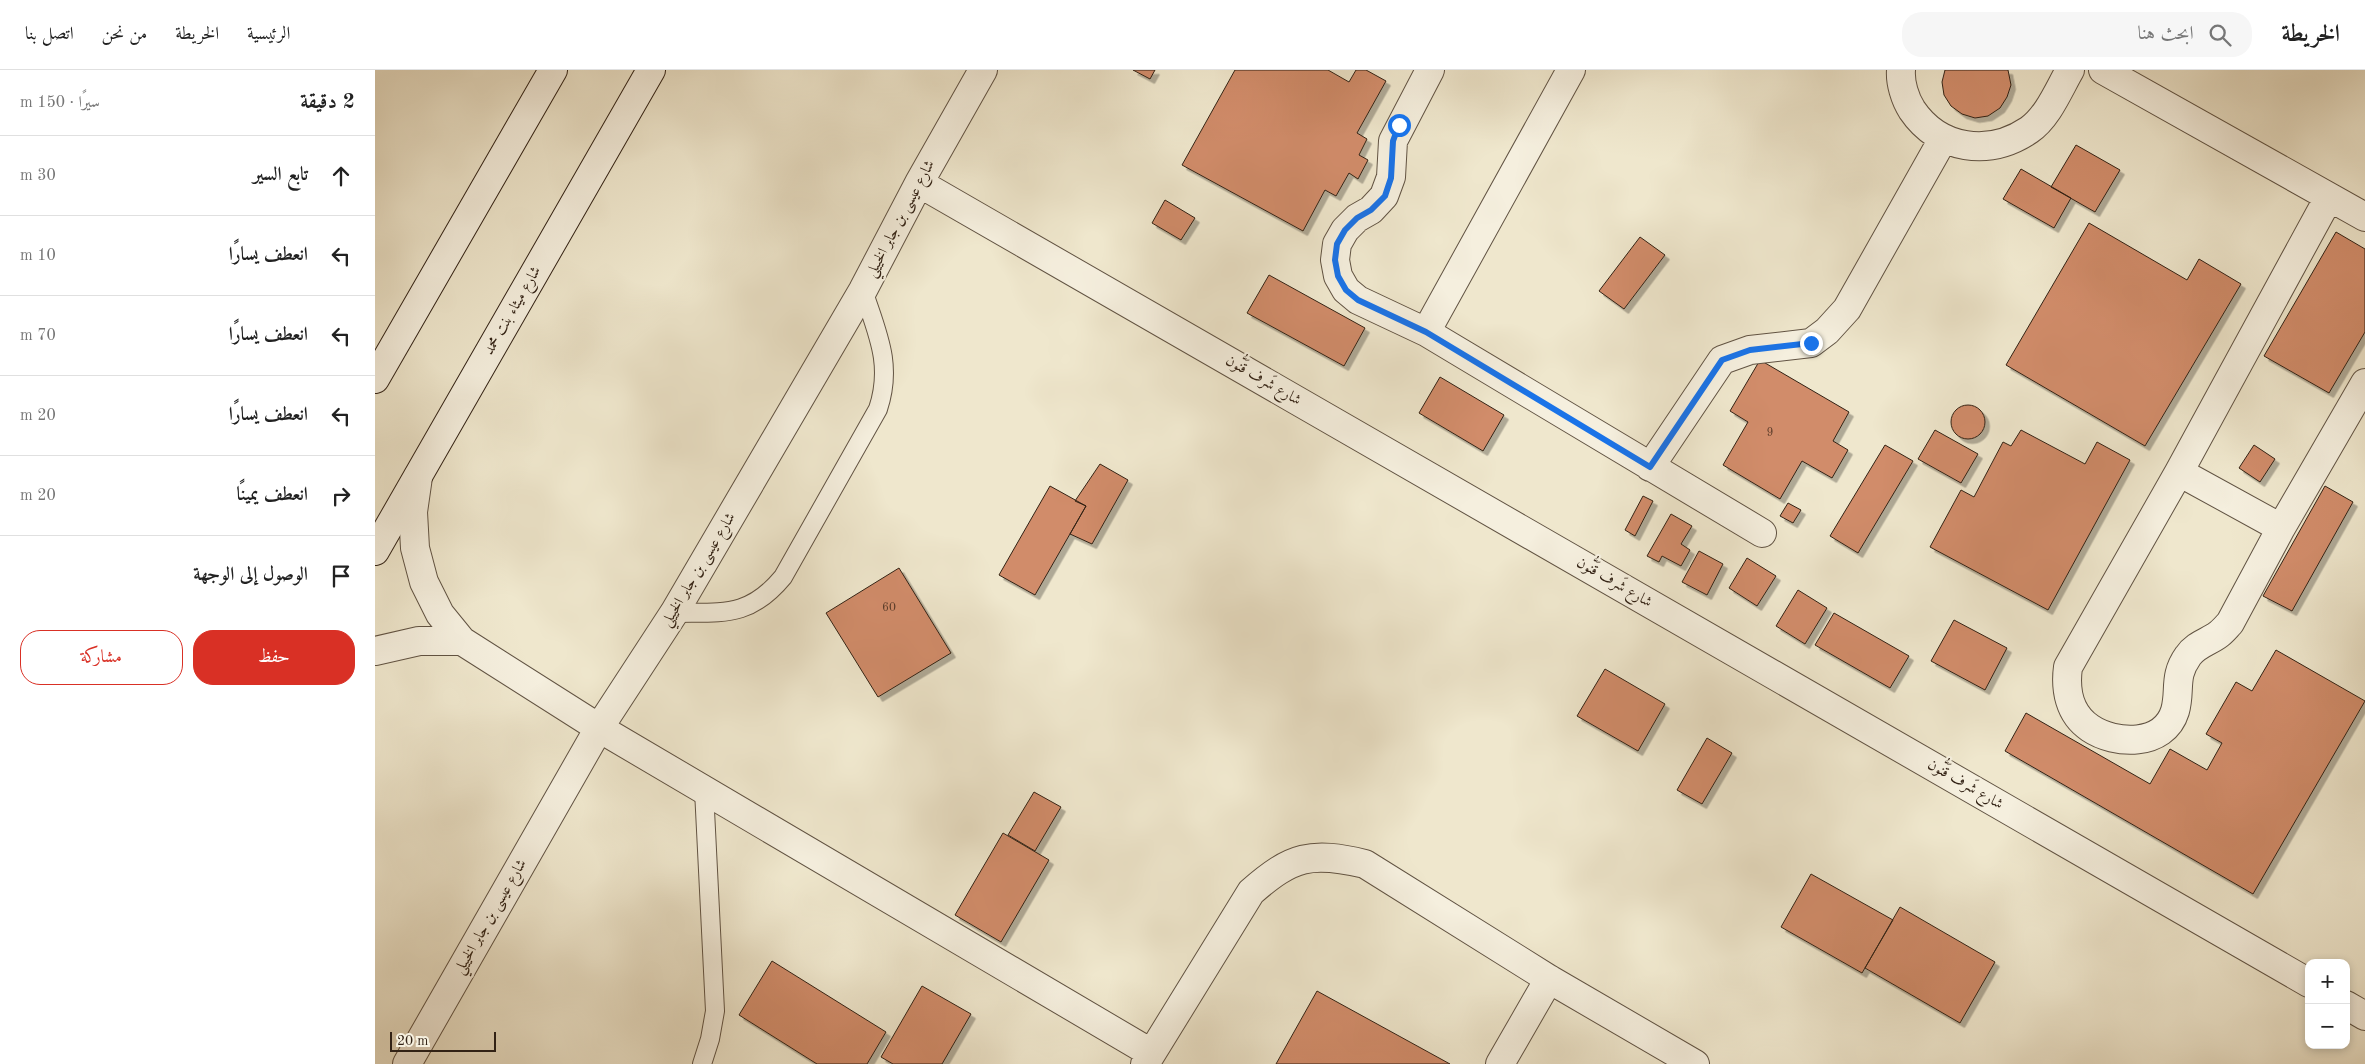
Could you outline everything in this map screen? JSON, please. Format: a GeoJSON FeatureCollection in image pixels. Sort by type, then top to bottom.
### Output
{"type":"FeatureCollection","features":[{"type":"Feature","properties":{"kind":"street"},"geometry":{"type":"LineString","coordinates":[[375,379],[553,70]]}},
{"type":"Feature","properties":{"kind":"street","name":"شارع ميثاء بنت محمد"},"geometry":{"type":"LineString","coordinates":[[375,551],[651,70]]}},
{"type":"Feature","properties":{"kind":"street","name":"شارع عيسى بن جابر الخييلي"},"geometry":{"type":"LineString","coordinates":[[407,1064],[599,728],[674,613],[863,290],[919,184],[983,70]]}},
{"type":"Feature","properties":{"kind":"street"},"geometry":{"type":"LineString","coordinates":[[1429,70],[1393,141],[1391,178],[1385,196],[1371,210],[1357,218],[1345,230],[1337,244],[1335,260],[1346,290],[1358,300],[1426,332],[1762,533]]}},
{"type":"Feature","properties":{"kind":"street"},"geometry":{"type":"LineString","coordinates":[[1901,70],[1907,101],[1921,123],[1943,139],[1965,147],[1988,147],[2011,141],[2031,129],[2046,111],[2070,70]]}},
{"type":"Feature","properties":{"kind":"street"},"geometry":{"type":"LineString","coordinates":[[2103,70],[2365,218]]}},
{"type":"Feature","properties":{"kind":"street"},"geometry":{"type":"LineString","coordinates":[[1426,332],[1564,72]]}},
{"type":"Feature","properties":{"kind":"street"},"geometry":{"type":"LineString","coordinates":[[1650,467],[1722,360],[1750,350],[1811,343],[1837,322],[1847,309],[1943,139]]}},
{"type":"Feature","properties":{"kind":"street","name":"شارع شَرف قَنُّون"},"geometry":{"type":"LineString","coordinates":[[919,184],[2305,981]]}},
{"type":"Feature","properties":{"kind":"street"},"geometry":{"type":"LineString","coordinates":[[2329,197],[2179,472],[2068,667],[2066,683],[2069,699],[2081,720],[2100,735],[2128,741],[2156,733],[2168,723],[2175,711],[2180,671],[2189,655],[2202,642],[2219,634],[2230,623],[2281,528],[2365,382]]}},
{"type":"Feature","properties":{"kind":"street"},"geometry":{"type":"LineString","coordinates":[[2179,472],[2281,528]]}},
{"type":"Feature","properties":{"kind":"street"},"geometry":{"type":"LineString","coordinates":[[418,477],[413,512],[415,548],[422,573],[440,614],[462,642],[599,728],[1148,1058],[1251,892],[1275,872],[1303,859],[1334,857],[1365,864],[1549,979],[1695,1064]]}},
{"type":"Feature","properties":{"kind":"street"},"geometry":{"type":"LineString","coordinates":[[375,650],[419,641],[462,642]]}},
{"type":"Feature","properties":{"kind":"street"},"geometry":{"type":"LineString","coordinates":[[1500,1064],[1549,979]]}},
{"type":"Feature","properties":{"kind":"street"},"geometry":{"type":"LineString","coordinates":[[2350,1007],[2365,1016]]}},
{"type":"Feature","properties":{"kind":"lane"},"geometry":{"type":"LineString","coordinates":[[674,613],[723,612],[741,609],[757,602],[771,591],[783,577],[878,409],[883,393],[886,376],[884,360],[863,290]]}},
{"type":"Feature","properties":{"kind":"lane"},"geometry":{"type":"LineString","coordinates":[[702,1064],[710,1039],[715,1011],[703,790]]}},
{"type":"Feature","properties":{"kind":"building"},"geometry":{"type":"Polygon","coordinates":[[[1133,70],[1155,70],[1150,79],[1133,70]]]}},
{"type":"Feature","properties":{"kind":"building"},"geometry":{"type":"Polygon","coordinates":[[[1235,70],[1328,70],[1349,82],[1356,70],[1366,70],[1386,81],[1357,133],[1367,139],[1359,155],[1368,160],[1358,179],[1349,173],[1336,196],[1325,190],[1303,231],[1182,165],[1235,70]]]}},
{"type":"Feature","properties":{"kind":"building"},"geometry":{"type":"Polygon","coordinates":[[[1945,70],[2008,70],[2011,85],[2007,97],[2000,108],[1988,116],[1975,118],[1962,114],[1951,106],[1944,95],[1942,82],[1945,70]]]}},
{"type":"Feature","properties":{"kind":"building"},"geometry":{"type":"Polygon","coordinates":[[[2076,145],[2120,170],[2095,212],[2051,187],[2076,145]]]}},
{"type":"Feature","properties":{"kind":"building"},"geometry":{"type":"Polygon","coordinates":[[[2021,169],[2071,198],[2054,228],[2003,199],[2021,169]]]}},
{"type":"Feature","properties":{"kind":"building"},"geometry":{"type":"Polygon","coordinates":[[[1165,200],[1195,218],[1181,240],[1152,223],[1165,200]]]}},
{"type":"Feature","properties":{"kind":"building"},"geometry":{"type":"Polygon","coordinates":[[[2089,223],[2187,280],[2199,259],[2241,284],[2145,446],[2006,365],[2089,223]]]}},
{"type":"Feature","properties":{"kind":"building"},"geometry":{"type":"Polygon","coordinates":[[[2336,232],[2365,249],[2365,332],[2329,393],[2264,356],[2336,232]]]}},
{"type":"Feature","properties":{"kind":"building"},"geometry":{"type":"Polygon","coordinates":[[[1640,237],[1665,255],[1624,309],[1599,291],[1640,237]]]}},
{"type":"Feature","properties":{"kind":"building"},"geometry":{"type":"Polygon","coordinates":[[[1269,275],[1365,328],[1344,366],[1247,313],[1269,275]]]}},
{"type":"Feature","properties":{"kind":"building"},"geometry":{"type":"Polygon","coordinates":[[[1760,360],[1849,412],[1833,441],[1848,450],[1832,478],[1802,461],[1780,499],[1723,465],[1748,422],[1730,411],[1760,360]]]}},
{"type":"Feature","properties":{"kind":"building"},"geometry":{"type":"Polygon","coordinates":[[[1440,377],[1504,415],[1483,451],[1419,413],[1440,377]]]}},
{"type":"Feature","properties":{"kind":"building"},"geometry":{"type":"Polygon","coordinates":[[[1968,405],[1980,410],[1985,422],[1980,434],[1968,439],[1956,434],[1951,422],[1956,410],[1968,405]]]}},
{"type":"Feature","properties":{"kind":"building"},"geometry":{"type":"Polygon","coordinates":[[[1935,430],[1978,454],[1961,483],[1918,459],[1935,430]]]}},
{"type":"Feature","properties":{"kind":"building"},"geometry":{"type":"Polygon","coordinates":[[[2021,430],[2085,464],[2097,442],[2130,460],[2048,610],[1930,547],[1961,490],[1974,497],[2003,442],[2011,446],[2021,430]]]}},
{"type":"Feature","properties":{"kind":"building"},"geometry":{"type":"Polygon","coordinates":[[[1885,445],[1913,461],[1858,553],[1830,536],[1885,445]]]}},
{"type":"Feature","properties":{"kind":"building"},"geometry":{"type":"Polygon","coordinates":[[[2254,445],[2275,459],[2260,482],[2239,468],[2254,445]]]}},
{"type":"Feature","properties":{"kind":"building"},"geometry":{"type":"Polygon","coordinates":[[[1100,464],[1128,480],[1092,544],[1070,534],[1086,506],[1075,501],[1100,464]]]}},
{"type":"Feature","properties":{"kind":"building"},"geometry":{"type":"Polygon","coordinates":[[[1050,486],[1086,506],[1035,595],[999,575],[1050,486]]]}},
{"type":"Feature","properties":{"kind":"building"},"geometry":{"type":"Polygon","coordinates":[[[2325,486],[2353,502],[2292,611],[2263,596],[2325,486]]]}},
{"type":"Feature","properties":{"kind":"building"},"geometry":{"type":"Polygon","coordinates":[[[1643,496],[1653,501],[1635,536],[1625,530],[1643,496]]]}},
{"type":"Feature","properties":{"kind":"building"},"geometry":{"type":"Polygon","coordinates":[[[1788,503],[1801,510],[1793,523],[1780,516],[1788,503]]]}},
{"type":"Feature","properties":{"kind":"building"},"geometry":{"type":"Polygon","coordinates":[[[1671,514],[1692,526],[1681,544],[1690,550],[1681,566],[1662,556],[1659,562],[1647,556],[1671,514]]]}},
{"type":"Feature","properties":{"kind":"building"},"geometry":{"type":"Polygon","coordinates":[[[1699,551],[1723,564],[1707,595],[1682,582],[1699,551]]]}},
{"type":"Feature","properties":{"kind":"building"},"geometry":{"type":"Polygon","coordinates":[[[1747,558],[1776,576],[1757,606],[1729,588],[1747,558]]]}},
{"type":"Feature","properties":{"kind":"building"},"geometry":{"type":"Polygon","coordinates":[[[899,568],[951,653],[878,697],[826,613],[899,568]]]}},
{"type":"Feature","properties":{"kind":"building"},"geometry":{"type":"Polygon","coordinates":[[[1798,590],[1827,608],[1805,644],[1776,626],[1798,590]]]}},
{"type":"Feature","properties":{"kind":"building"},"geometry":{"type":"Polygon","coordinates":[[[1834,613],[1909,656],[1890,688],[1815,645],[1834,613]]]}},
{"type":"Feature","properties":{"kind":"building"},"geometry":{"type":"Polygon","coordinates":[[[1954,620],[2007,648],[1985,690],[1931,661],[1954,620]]]}},
{"type":"Feature","properties":{"kind":"building"},"geometry":{"type":"Polygon","coordinates":[[[2276,650],[2365,701],[2253,894],[2005,751],[2026,713],[2150,784],[2170,749],[2207,770],[2222,743],[2206,734],[2236,682],[2252,691],[2276,650]]]}},
{"type":"Feature","properties":{"kind":"building"},"geometry":{"type":"Polygon","coordinates":[[[1605,669],[1665,704],[1638,751],[1577,716],[1605,669]]]}},
{"type":"Feature","properties":{"kind":"building"},"geometry":{"type":"Polygon","coordinates":[[[1707,738],[1732,753],[1702,804],[1677,790],[1707,738]]]}},
{"type":"Feature","properties":{"kind":"building"},"geometry":{"type":"Polygon","coordinates":[[[1034,792],[1061,807],[1035,851],[1008,835],[1034,792]]]}},
{"type":"Feature","properties":{"kind":"building"},"geometry":{"type":"Polygon","coordinates":[[[1003,833],[1049,860],[1001,942],[955,915],[1003,833]]]}},
{"type":"Feature","properties":{"kind":"building"},"geometry":{"type":"Polygon","coordinates":[[[1811,874],[1893,920],[1862,973],[1781,927],[1811,874]]]}},
{"type":"Feature","properties":{"kind":"building"},"geometry":{"type":"Polygon","coordinates":[[[1900,907],[1995,962],[1960,1023],[1865,968],[1900,907]]]}},
{"type":"Feature","properties":{"kind":"building"},"geometry":{"type":"Polygon","coordinates":[[[772,961],[886,1032],[867,1064],[817,1064],[739,1015],[772,961]]]}},
{"type":"Feature","properties":{"kind":"building"},"geometry":{"type":"Polygon","coordinates":[[[922,986],[971,1014],[942,1064],[893,1064],[881,1057],[922,986]]]}},
{"type":"Feature","properties":{"kind":"building"},"geometry":{"type":"Polygon","coordinates":[[[1317,991],[1450,1064],[1276,1064],[1317,991]]]}},
{"type":"Feature","properties":{"kind":"route"},"geometry":{"type":"LineString","coordinates":[[1399,125],[1393,141],[1391,178],[1385,196],[1371,210],[1357,218],[1345,230],[1337,244],[1335,260],[1338,276],[1346,290],[1358,300],[1426,332],[1650,467],[1722,360],[1750,350],[1811,343]]}}]}
